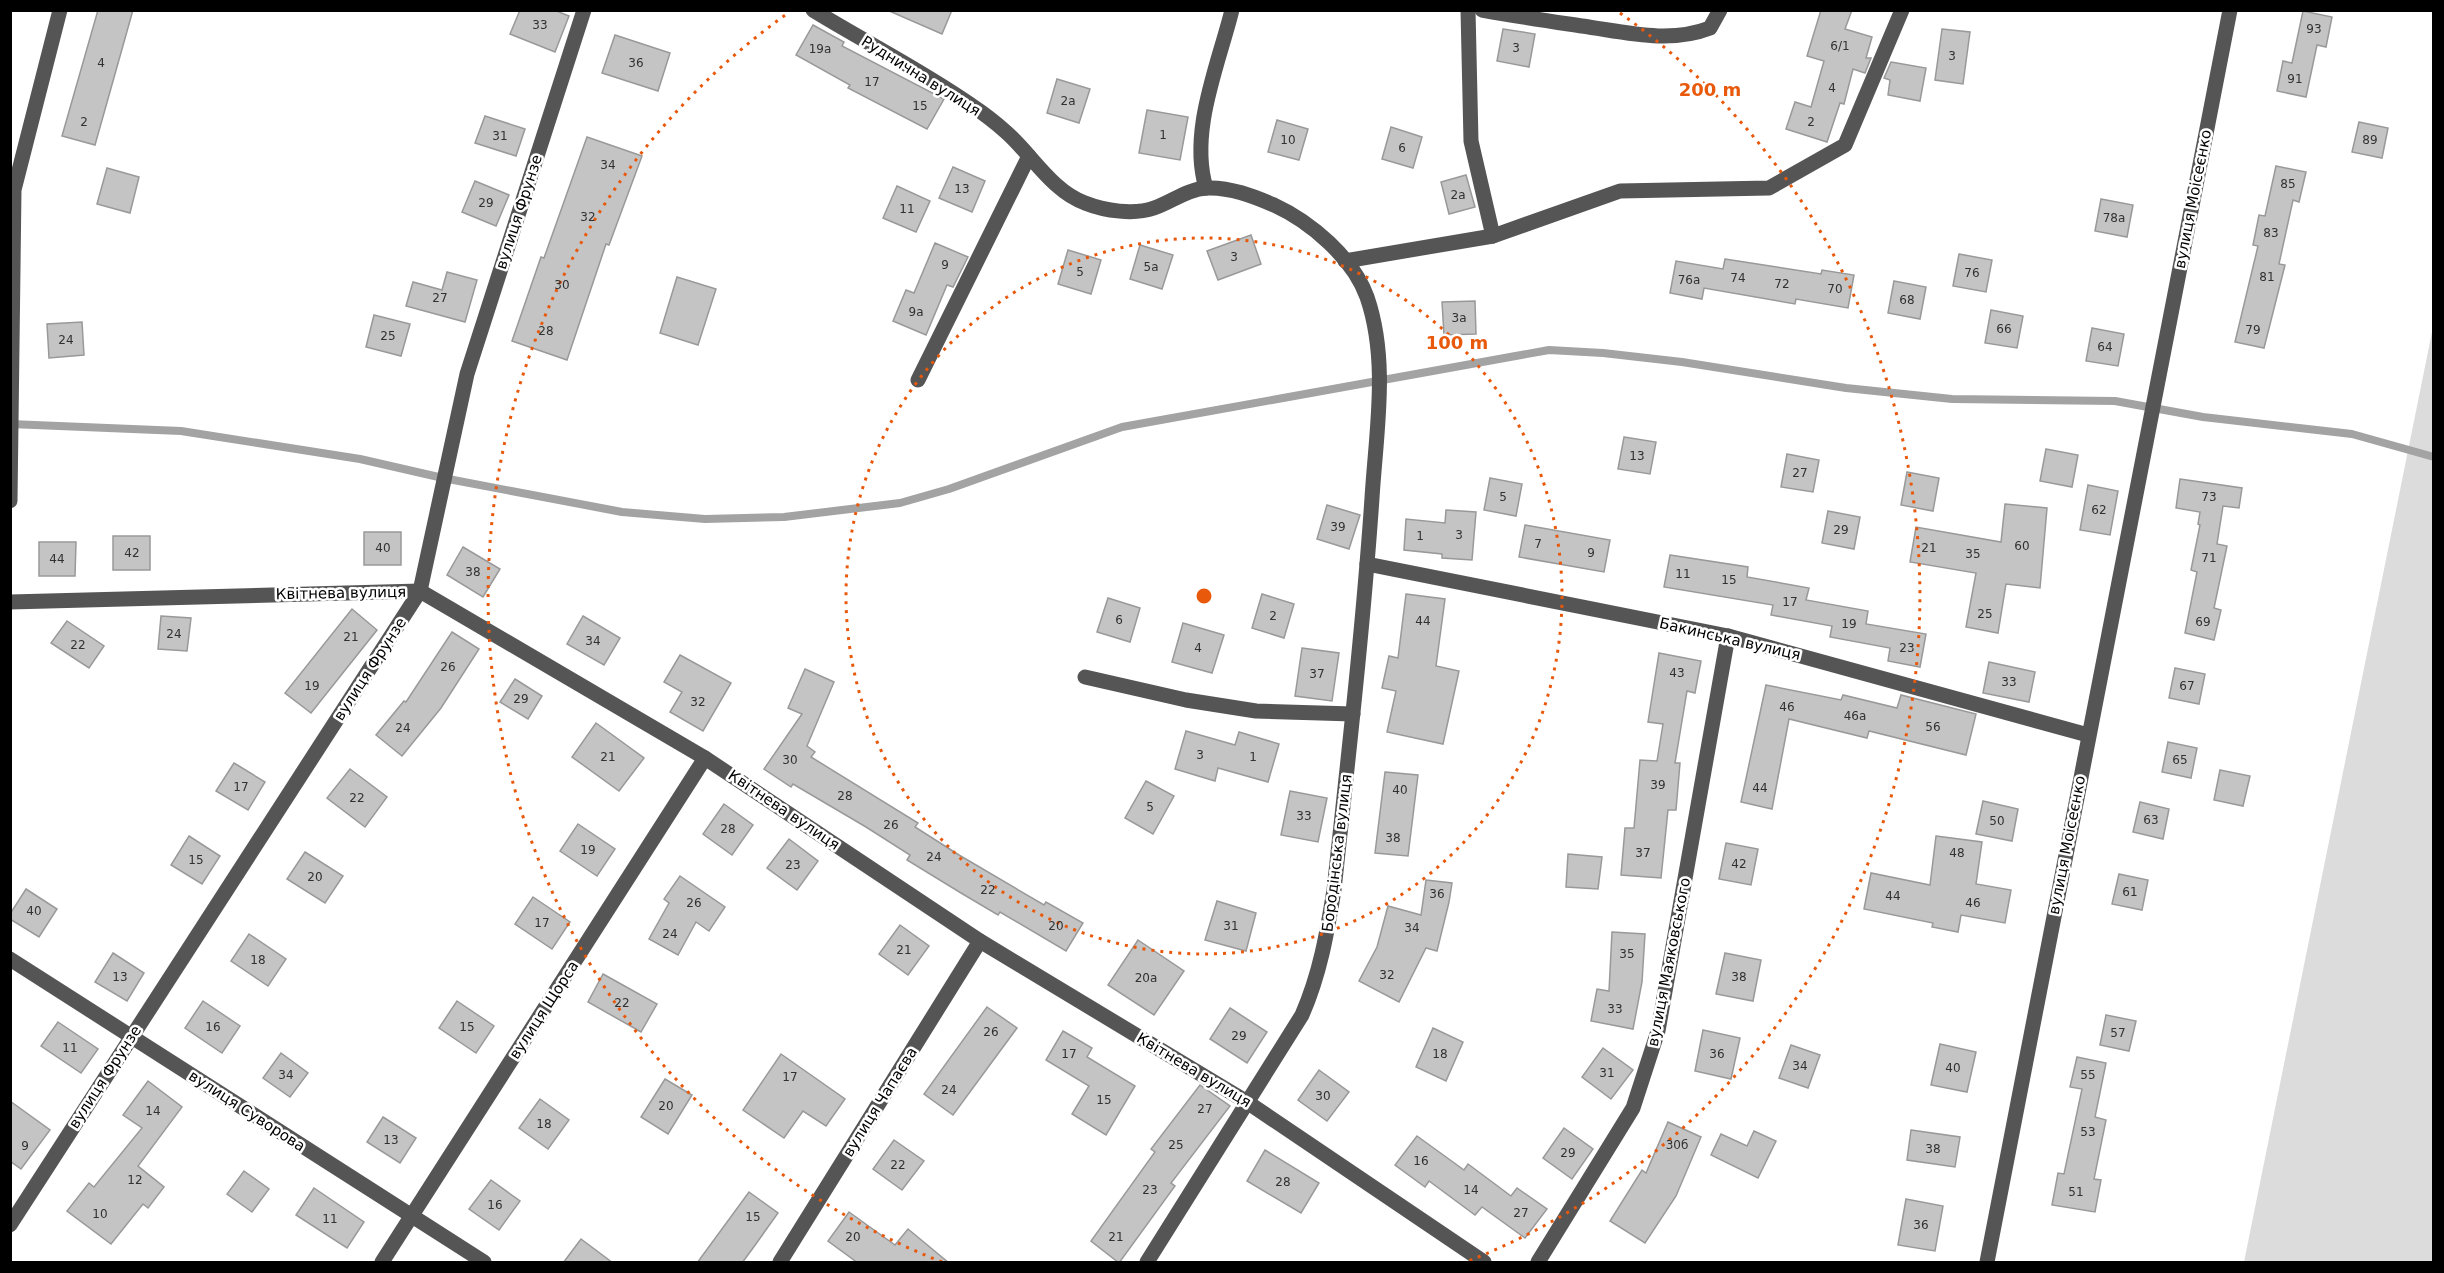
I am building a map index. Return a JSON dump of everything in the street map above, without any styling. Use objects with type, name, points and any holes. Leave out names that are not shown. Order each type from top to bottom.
[{"type":"street","points":[[10,501],[12,189],[60,10]]},
{"type":"street","name":"вулиця Фрунзе","points":[[10,1225],[420,591],[467,374],[584,10]]},
{"type":"street","name":"Руднична вулиця","points":[[813,10],[970,104],[1006,131],[1061,189],[1085,203],[1122,211],[1152,209],[1180,195],[1206,188],[1236,190],[1277,206],[1315,230],[1345,261],[1365,293],[1378,351],[1379,397]]},
{"type":"street","points":[[1206,188],[1200,167],[1199,137],[1232,10]]},
{"type":"street","points":[[1468,10],[1471,141],[1493,236]]},
{"type":"street","points":[[1482,10],[1643,35],[1673,37],[1694,34],[1710,28],[1720,10]]},
{"type":"street","points":[[1345,261],[1493,236],[1620,192],[1769,189],[1845,145],[1902,10]]},
{"type":"street","name":"вулиця Моісеєнко","points":[[1987,1263],[2230,10]]},
{"type":"street","points":[[918,380],[1029,156]]},
{"type":"street","name":"Бородінська вулиця","points":[[1147,1263],[1302,1015],[1314,986],[1326,942],[1334,890],[1368,564],[1379,397]]},
{"type":"street","name":"Бакинська вулиця","points":[[1368,564],[1728,636],[2088,735]]},
{"type":"street","name":"Квітнева вулиця","points":[[10,602],[420,591],[705,758],[980,941],[1247,1102],[1484,1263]]},
{"type":"street","name":"вулиця Маяковського","points":[[1538,1263],[1633,1107],[1648,1068],[1658,1031],[1728,636]]},
{"type":"street","points":[[1085,677],[1186,700],[1256,711],[1353,714]]},
{"type":"street","name":"вулиця Щорса","points":[[382,1263],[705,758]]},
{"type":"street","name":"вулиця Чапаєва","points":[[780,1263],[980,941]]},
{"type":"street","name":"вулиця Суворова","points":[[10,959],[484,1263]]},
{"type":"shaded area","points":[[2433,327],[2433,1262],[2244,1262]]},
{"type":"building","points":[[98,10],[133,10],[95,145],[62,136]]},
{"type":"building","points":[[520,10],[554,10],[569,16],[555,52],[510,34]]},
{"type":"building","points":[[887,10],[952,10],[942,34]]},
{"type":"building","points":[[1821,10],[1852,10],[1845,29],[1872,37],[1866,58],[1871,58],[1865,73],[1853,69],[1844,104],[1840,103],[1827,142],[1786,129],[1795,102],[1811,107],[1824,61],[1807,56]]},
{"type":"building","points":[[2303,11],[2332,17],[2326,47],[2317,45],[2306,97],[2277,91],[2283,61],[2292,63]]},
{"type":"building","points":[[813,25],[844,42],[842,46],[944,99],[927,129],[848,88],[850,85],[796,55]]},
{"type":"building","points":[[1503,29],[1535,34],[1529,67],[1497,61]]},
{"type":"building","points":[[1942,29],[1970,32],[1963,84],[1935,80]]},
{"type":"building","points":[[615,35],[670,53],[658,91],[602,73]]},
{"type":"building","points":[[1891,62],[1926,68],[1920,101],[1888,95],[1890,80],[1884,78]]},
{"type":"building","points":[[1057,79],[1090,89],[1079,123],[1047,113]]},
{"type":"building","points":[[1147,110],[1188,117],[1180,160],[1139,153]]},
{"type":"building","points":[[485,116],[525,129],[516,156],[475,143]]},
{"type":"building","points":[[1277,120],[1308,129],[1299,160],[1268,152]]},
{"type":"building","points":[[2359,122],[2388,128],[2382,158],[2352,152]]},
{"type":"building","points":[[1391,127],[1422,137],[1413,168],[1382,159]]},
{"type":"building","points":[[587,137],[642,156],[609,245],[606,244],[567,360],[512,341]]},
{"type":"building","points":[[2276,166],[2306,172],[2299,202],[2293,200],[2279,264],[2285,265],[2264,348],[2235,342],[2258,246],[2253,245],[2259,215],[2265,216]]},
{"type":"building","points":[[953,167],[985,181],[972,212],[939,198]]},
{"type":"building","points":[[107,168],[139,177],[130,213],[97,204]]},
{"type":"building","points":[[1466,175],[1475,207],[1449,214],[1441,182]]},
{"type":"building","points":[[475,181],[509,195],[496,226],[462,212]]},
{"type":"building","points":[[897,186],[930,201],[916,232],[883,218]]},
{"type":"building","points":[[2101,199],[2133,205],[2127,237],[2095,231]]},
{"type":"building","points":[[1251,235],[1261,264],[1218,280],[1207,251]]},
{"type":"building","points":[[935,243],[968,257],[953,287],[947,285],[926,335],[893,321],[906,290],[914,293]]},
{"type":"building","points":[[1140,245],[1173,255],[1162,289],[1130,279]]},
{"type":"building","points":[[1068,250],[1101,260],[1091,294],[1058,284]]},
{"type":"building","points":[[1959,254],[1992,260],[1986,292],[1953,286]]},
{"type":"building","points":[[1725,259],[1821,274],[1822,270],[1854,275],[1848,308],[1796,299],[1795,304],[1704,288],[1702,299],[1670,293],[1676,261],[1723,269]]},
{"type":"building","points":[[447,272],[477,280],[465,322],[406,306],[413,282],[442,290]]},
{"type":"building","points":[[677,277],[716,289],[698,345],[660,333]]},
{"type":"building","points":[[1894,281],[1926,287],[1920,319],[1888,313]]},
{"type":"building","points":[[1475,301],[1476,334],[1444,335],[1442,302]]},
{"type":"building","points":[[1991,310],[2023,316],[2017,348],[1985,343]]},
{"type":"building","points":[[374,315],[410,324],[401,356],[366,347]]},
{"type":"building","points":[[82,322],[84,355],[49,358],[47,324]]},
{"type":"building","points":[[2092,328],[2124,334],[2118,366],[2086,361]]},
{"type":"building","points":[[1624,437],[1656,442],[1650,474],[1618,469]]},
{"type":"building","points":[[2046,449],[2078,455],[2072,487],[2040,481]]},
{"type":"building","points":[[1787,454],[1819,460],[1813,492],[1781,487]]},
{"type":"building","points":[[1907,472],[1939,478],[1933,511],[1901,505]]},
{"type":"building","points":[[1490,478],[1522,484],[1516,516],[1484,510]]},
{"type":"building","points":[[2180,479],[2242,488],[2239,508],[2223,506],[2217,544],[2227,546],[2214,608],[2221,610],[2214,640],[2185,633],[2197,572],[2191,570],[2200,525],[2198,524],[2200,512],[2176,508]]},
{"type":"building","points":[[2088,485],[2118,491],[2110,535],[2080,530]]},
{"type":"building","points":[[2005,504],[2047,508],[2040,588],[2006,584],[1998,633],[1966,627],[1976,573],[1910,562],[1916,527],[2001,542]]},
{"type":"building","points":[[1327,505],[1360,515],[1349,549],[1317,539]]},
{"type":"building","points":[[1446,510],[1476,512],[1472,560],[1442,558],[1442,554],[1404,550],[1406,519],[1445,523]]},
{"type":"building","points":[[1828,511],[1860,517],[1854,549],[1822,543]]},
{"type":"building","points":[[1525,525],[1610,540],[1604,572],[1519,557]]},
{"type":"building","points":[[364,532],[401,532],[401,565],[364,565]]},
{"type":"building","points":[[113,536],[150,536],[150,570],[113,570]]},
{"type":"building","points":[[39,542],[76,542],[75,576],[39,576]]},
{"type":"building","points":[[463,547],[500,569],[483,597],[447,575]]},
{"type":"building","points":[[1670,555],[1748,567],[1747,577],[1809,588],[1806,600],[1868,611],[1866,624],[1926,634],[1920,667],[1888,661],[1890,648],[1830,637],[1832,626],[1771,615],[1773,605],[1664,587]]},
{"type":"building","points":[[1262,594],[1294,604],[1284,638],[1252,628]]},
{"type":"building","points":[[1406,594],[1445,599],[1436,666],[1459,671],[1443,744],[1387,732],[1396,691],[1382,688],[1389,656],[1398,658]]},
{"type":"building","points":[[1108,598],[1140,608],[1130,642],[1097,632]]},
{"type":"building","points":[[352,609],[377,630],[311,713],[285,693]]},
{"type":"building","points":[[161,616],[191,618],[187,651],[158,649]]},
{"type":"building","points":[[583,616],[620,638],[604,665],[567,644]]},
{"type":"building","points":[[67,621],[104,646],[89,668],[51,643]]},
{"type":"building","points":[[1183,623],[1224,635],[1212,673],[1172,662]]},
{"type":"building","points":[[452,632],[479,649],[441,708],[402,756],[376,735],[404,701],[406,702]]},
{"type":"building","points":[[1302,648],[1339,653],[1332,701],[1295,696]]},
{"type":"building","points":[[1659,653],[1701,661],[1695,693],[1687,691],[1675,763],[1680,763],[1676,810],[1668,810],[1661,878],[1621,875],[1625,828],[1634,828],[1640,760],[1657,761],[1663,724],[1648,722]]},
{"type":"building","points":[[680,655],[731,683],[703,731],[670,712],[682,692],[664,682]]},
{"type":"building","points":[[1989,662],[2035,672],[2029,702],[1983,693]]},
{"type":"building","points":[[2175,668],[2205,674],[2199,704],[2169,698]]},
{"type":"building","points":[[805,669],[834,682],[807,746],[815,752],[811,757],[918,823],[915,827],[959,855],[1044,905],[1046,902],[1083,923],[1066,951],[1000,912],[998,915],[961,893],[907,860],[910,855],[866,827],[793,784],[791,787],[764,769],[802,714],[788,708]]},
{"type":"building","points":[[515,679],[542,696],[528,719],[500,702]]},
{"type":"building","points":[[1766,685],[1841,700],[1843,695],[1897,708],[1901,695],[1976,714],[1966,755],[1869,731],[1867,738],[1789,719],[1772,809],[1741,802]]},
{"type":"building","points":[[596,723],[644,758],[619,791],[572,757]]},
{"type":"building","points":[[1186,731],[1235,745],[1239,732],[1279,744],[1268,782],[1218,768],[1215,781],[1175,769]]},
{"type":"building","points":[[2168,742],[2197,748],[2191,778],[2162,772]]},
{"type":"building","points":[[234,763],[265,782],[248,810],[216,791]]},
{"type":"building","points":[[350,769],[387,797],[365,827],[327,798]]},
{"type":"building","points":[[2220,770],[2250,776],[2243,806],[2214,800]]},
{"type":"building","points":[[1385,772],[1418,775],[1408,856],[1375,853]]},
{"type":"building","points":[[1146,781],[1174,796],[1153,834],[1125,818]]},
{"type":"building","points":[[1290,791],[1327,798],[1318,842],[1281,835]]},
{"type":"building","points":[[1983,801],[2018,809],[2012,841],[1976,834]]},
{"type":"building","points":[[2140,802],[2169,809],[2163,839],[2133,832]]},
{"type":"building","points":[[724,804],[753,825],[732,855],[703,834]]},
{"type":"building","points":[[578,824],[615,849],[597,876],[560,851]]},
{"type":"building","points":[[189,836],[220,856],[202,884],[171,865]]},
{"type":"building","points":[[1936,836],[1982,842],[1976,884],[2011,890],[2005,923],[1961,915],[1958,932],[1932,927],[1933,923],[1864,909],[1871,873],[1930,885]]},
{"type":"building","points":[[789,839],[818,861],[797,890],[767,868]]},
{"type":"building","points":[[1726,843],[1758,849],[1751,885],[1719,879]]},
{"type":"building","points":[[305,852],[343,876],[325,903],[287,879]]},
{"type":"building","points":[[1568,854],[1602,857],[1598,889],[1566,887]]},
{"type":"building","points":[[2119,874],[2148,880],[2142,910],[2112,904]]},
{"type":"building","points":[[680,876],[725,907],[709,931],[696,922],[678,955],[649,939],[669,903],[664,899]]},
{"type":"building","points":[[1426,880],[1452,883],[1449,902],[1437,951],[1426,948],[1399,1002],[1359,981],[1377,947],[1388,906],[1421,915]]},
{"type":"building","points":[[26,889],[57,909],[39,937],[10,919],[10,914]]},
{"type":"building","points":[[533,897],[570,922],[552,949],[515,924]]},
{"type":"building","points":[[1217,901],[1256,913],[1246,951],[1205,940]]},
{"type":"building","points":[[900,925],[929,946],[908,975],[879,954]]},
{"type":"building","points":[[1612,932],[1645,934],[1642,982],[1633,1029],[1591,1021],[1597,989],[1609,991]]},
{"type":"building","points":[[249,934],[286,959],[268,986],[231,961]]},
{"type":"building","points":[[1138,940],[1184,971],[1154,1015],[1108,985]]},
{"type":"building","points":[[113,953],[144,973],[127,1001],[95,982]]},
{"type":"building","points":[[1725,953],[1761,960],[1753,1001],[1716,994]]},
{"type":"building","points":[[603,974],[657,1004],[641,1032],[588,1002]]},
{"type":"building","points":[[203,1001],[240,1026],[222,1053],[185,1028]]},
{"type":"building","points":[[457,1001],[494,1026],[476,1053],[439,1028]]},
{"type":"building","points":[[987,1007],[1017,1028],[953,1115],[924,1094]]},
{"type":"building","points":[[1230,1008],[1267,1032],[1247,1063],[1210,1039]]},
{"type":"building","points":[[2106,1015],[2136,1021],[2129,1051],[2100,1045]]},
{"type":"building","points":[[58,1022],[98,1049],[81,1073],[41,1046]]},
{"type":"building","points":[[1433,1028],[1463,1042],[1446,1081],[1416,1067]]},
{"type":"building","points":[[1703,1030],[1740,1038],[1731,1079],[1695,1071]]},
{"type":"building","points":[[1063,1031],[1092,1048],[1087,1057],[1135,1086],[1106,1135],[1072,1114],[1089,1086],[1046,1060]]},
{"type":"building","points":[[1940,1044],[1976,1052],[1967,1092],[1931,1085]]},
{"type":"building","points":[[1791,1045],[1820,1055],[1808,1088],[1779,1078]]},
{"type":"building","points":[[1603,1048],[1633,1070],[1611,1099],[1582,1077]]},
{"type":"building","points":[[281,1053],[308,1073],[290,1097],[263,1078]]},
{"type":"building","points":[[781,1054],[845,1099],[826,1126],[803,1111],[784,1138],[743,1110]]},
{"type":"building","points":[[2077,1057],[2106,1063],[2095,1117],[2106,1120],[2094,1179],[2101,1180],[2095,1212],[2052,1205],[2058,1173],[2064,1174],[2082,1089],[2070,1087]]},
{"type":"building","points":[[1319,1070],[1349,1092],[1327,1121],[1298,1100]]},
{"type":"building","points":[[665,1079],[692,1095],[668,1134],[641,1117]]},
{"type":"building","points":[[148,1081],[182,1107],[138,1166],[164,1187],[148,1208],[143,1204],[111,1244],[67,1211],[89,1183],[94,1187],[142,1128],[123,1115]]},
{"type":"building","points":[[1200,1085],[1230,1106],[1171,1183],[1175,1186],[1119,1263],[1091,1241],[1155,1152],[1151,1149]]},
{"type":"building","points":[[540,1099],[569,1120],[548,1149],[519,1128]]},
{"type":"building","points":[[10,1101],[50,1130],[21,1169],[10,1161]]},
{"type":"building","points":[[383,1117],[416,1138],[400,1163],[367,1142]]},
{"type":"building","points":[[1668,1122],[1701,1137],[1676,1196],[1645,1243],[1610,1221],[1642,1170],[1646,1173]]},
{"type":"building","points":[[1564,1128],[1593,1149],[1572,1179],[1543,1158]]},
{"type":"building","points":[[1911,1130],[1960,1137],[1955,1167],[1907,1160]]},
{"type":"building","points":[[1754,1131],[1776,1141],[1758,1178],[1711,1155],[1721,1134],[1747,1146]]},
{"type":"building","points":[[1417,1136],[1464,1170],[1468,1164],[1511,1196],[1517,1188],[1547,1209],[1525,1238],[1482,1207],[1475,1215],[1429,1181],[1425,1187],[1395,1165]]},
{"type":"building","points":[[894,1140],[924,1161],[902,1190],[873,1169]]},
{"type":"building","points":[[1265,1150],[1319,1183],[1301,1213],[1247,1181]]},
{"type":"building","points":[[244,1171],[269,1189],[252,1212],[227,1194]]},
{"type":"building","points":[[491,1180],[520,1201],[499,1230],[469,1209]]},
{"type":"building","points":[[314,1188],[364,1222],[347,1248],[296,1215]]},
{"type":"building","points":[[749,1192],[778,1213],[753,1248],[742,1263],[697,1263]]},
{"type":"building","points":[[1906,1199],[1943,1206],[1935,1251],[1898,1245]]},
{"type":"building","points":[[849,1212],[895,1245],[908,1229],[949,1263],[858,1263],[828,1241]]},
{"type":"building","points":[[581,1239],[613,1263],[563,1263]]},
{"type":"waterway","points":[[10,424],[181,431],[360,459],[443,478],[622,512],[705,519],[784,517],[900,503],[949,489],[1122,427],[1549,350],[1603,353],[1682,362],[1846,388],[1952,399],[2115,401],[2203,417],[2352,434],[2434,457]]}]
